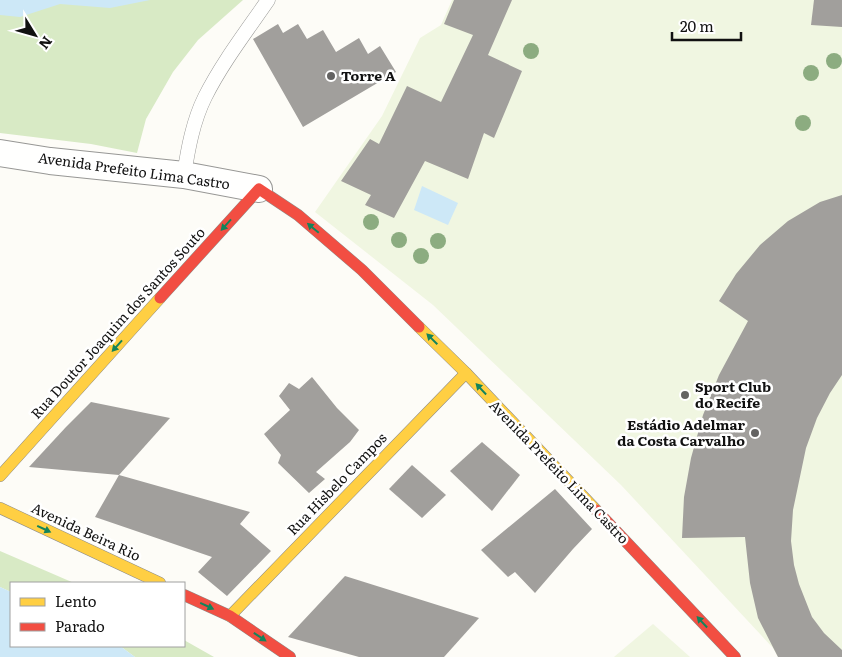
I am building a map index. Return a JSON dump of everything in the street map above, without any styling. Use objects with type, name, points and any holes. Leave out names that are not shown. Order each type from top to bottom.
[{"type":"street","name":"Avenida Prefeito Lima Castro","points":[[0,153],[184,175],[259,189],[298,215],[362,270],[466,373],[735,657]]},
{"type":"street","name":"Rua Doutor Joaquim dos Santos Souto","points":[[0,476],[259,189]]},
{"type":"street","name":"Rua Hisbelo Campos","points":[[230,616],[466,373]]},
{"type":"street","name":"Avenida Beira Rio","points":[[0,508],[158,582]]},
{"type":"street","points":[[185,595],[230,616],[290,657]]},
{"type":"lane","points":[[184,175],[188,144],[204,98],[222,67],[268,0]]},
{"type":"green space","points":[[0,0],[243,0],[198,40],[173,72],[146,119],[137,153],[91,144],[0,133]]},
{"type":"green space","name":"Sport Club do Recife","points":[[452,0],[842,0],[842,657],[778,657],[773,648],[621,485],[433,305],[315,212],[382,116],[420,38],[441,25]]},
{"type":"green space","points":[[0,551],[72,582],[10,582],[10,592],[0,587]]},
{"type":"green space","points":[[653,624],[690,657],[614,657]]},
{"type":"green space","points":[[185,641],[214,657],[135,657],[121,647],[185,647]]},
{"type":"water","points":[[0,0],[150,0],[110,8],[60,4],[20,17],[0,15]]},
{"type":"water","points":[[422,186],[458,203],[448,225],[414,210]]},
{"type":"water","points":[[0,587],[10,592],[10,647],[121,647],[135,657],[0,657]]},
{"type":"building","points":[[454,0],[512,0],[488,55],[522,71],[494,138],[484,133],[468,179],[425,161],[394,218],[365,205],[371,195],[341,181],[370,139],[379,144],[407,86],[441,102],[473,35],[444,24]]},
{"type":"building","points":[[814,0],[842,0],[842,27],[811,25]]},
{"type":"building","name":"Torre A","points":[[278,24],[283,33],[298,24],[307,39],[323,30],[336,52],[359,38],[368,54],[380,46],[396,72],[303,127],[253,39]]},
{"type":"building","name":"Estádio Adelmar da Costa Carvalho","points":[[842,195],[842,375],[817,418],[806,448],[793,510],[791,541],[799,584],[812,617],[824,633],[842,650],[842,657],[778,657],[758,618],[750,583],[745,537],[682,538],[684,497],[691,458],[703,415],[719,375],[748,321],[719,301],[736,274],[760,245],[788,221],[820,202]]},
{"type":"building","points":[[312,377],[337,408],[359,430],[350,442],[316,472],[325,479],[309,493],[278,463],[281,455],[264,434],[290,410],[279,396],[289,383],[299,389]]},
{"type":"building","points":[[91,402],[170,418],[119,475],[29,467],[66,427]]},
{"type":"building","points":[[482,442],[520,475],[492,511],[450,471]]},
{"type":"building","points":[[412,465],[446,495],[422,518],[389,489]]},
{"type":"building","points":[[119,475],[250,512],[240,524],[271,551],[227,596],[198,572],[212,557],[95,517]]},
{"type":"building","points":[[555,489],[592,529],[535,593],[515,572],[508,577],[481,550]]},
{"type":"building","points":[[345,576],[479,618],[444,657],[359,657],[288,637]]},
{"type":"traffic: slow","points":[[0,476],[160,298]]},
{"type":"traffic: slow","points":[[419,327],[466,373],[596,510]]},
{"type":"traffic: slow","points":[[230,616],[466,373]]},
{"type":"traffic: slow","points":[[0,508],[158,582]]},
{"type":"traffic: jam","points":[[160,298],[259,189],[298,215],[362,270],[419,327]]},
{"type":"traffic: jam","points":[[596,510],[735,657]]},
{"type":"traffic: jam","points":[[185,595],[230,616],[290,657]]},
{"type":"place","name":"Torre A","points":[[331,76]]},
{"type":"place","name":"Sport Club do Recife","points":[[685,395]]},
{"type":"place","name":"Estádio Adelmar da Costa Carvalho","points":[[755,433]]}]
